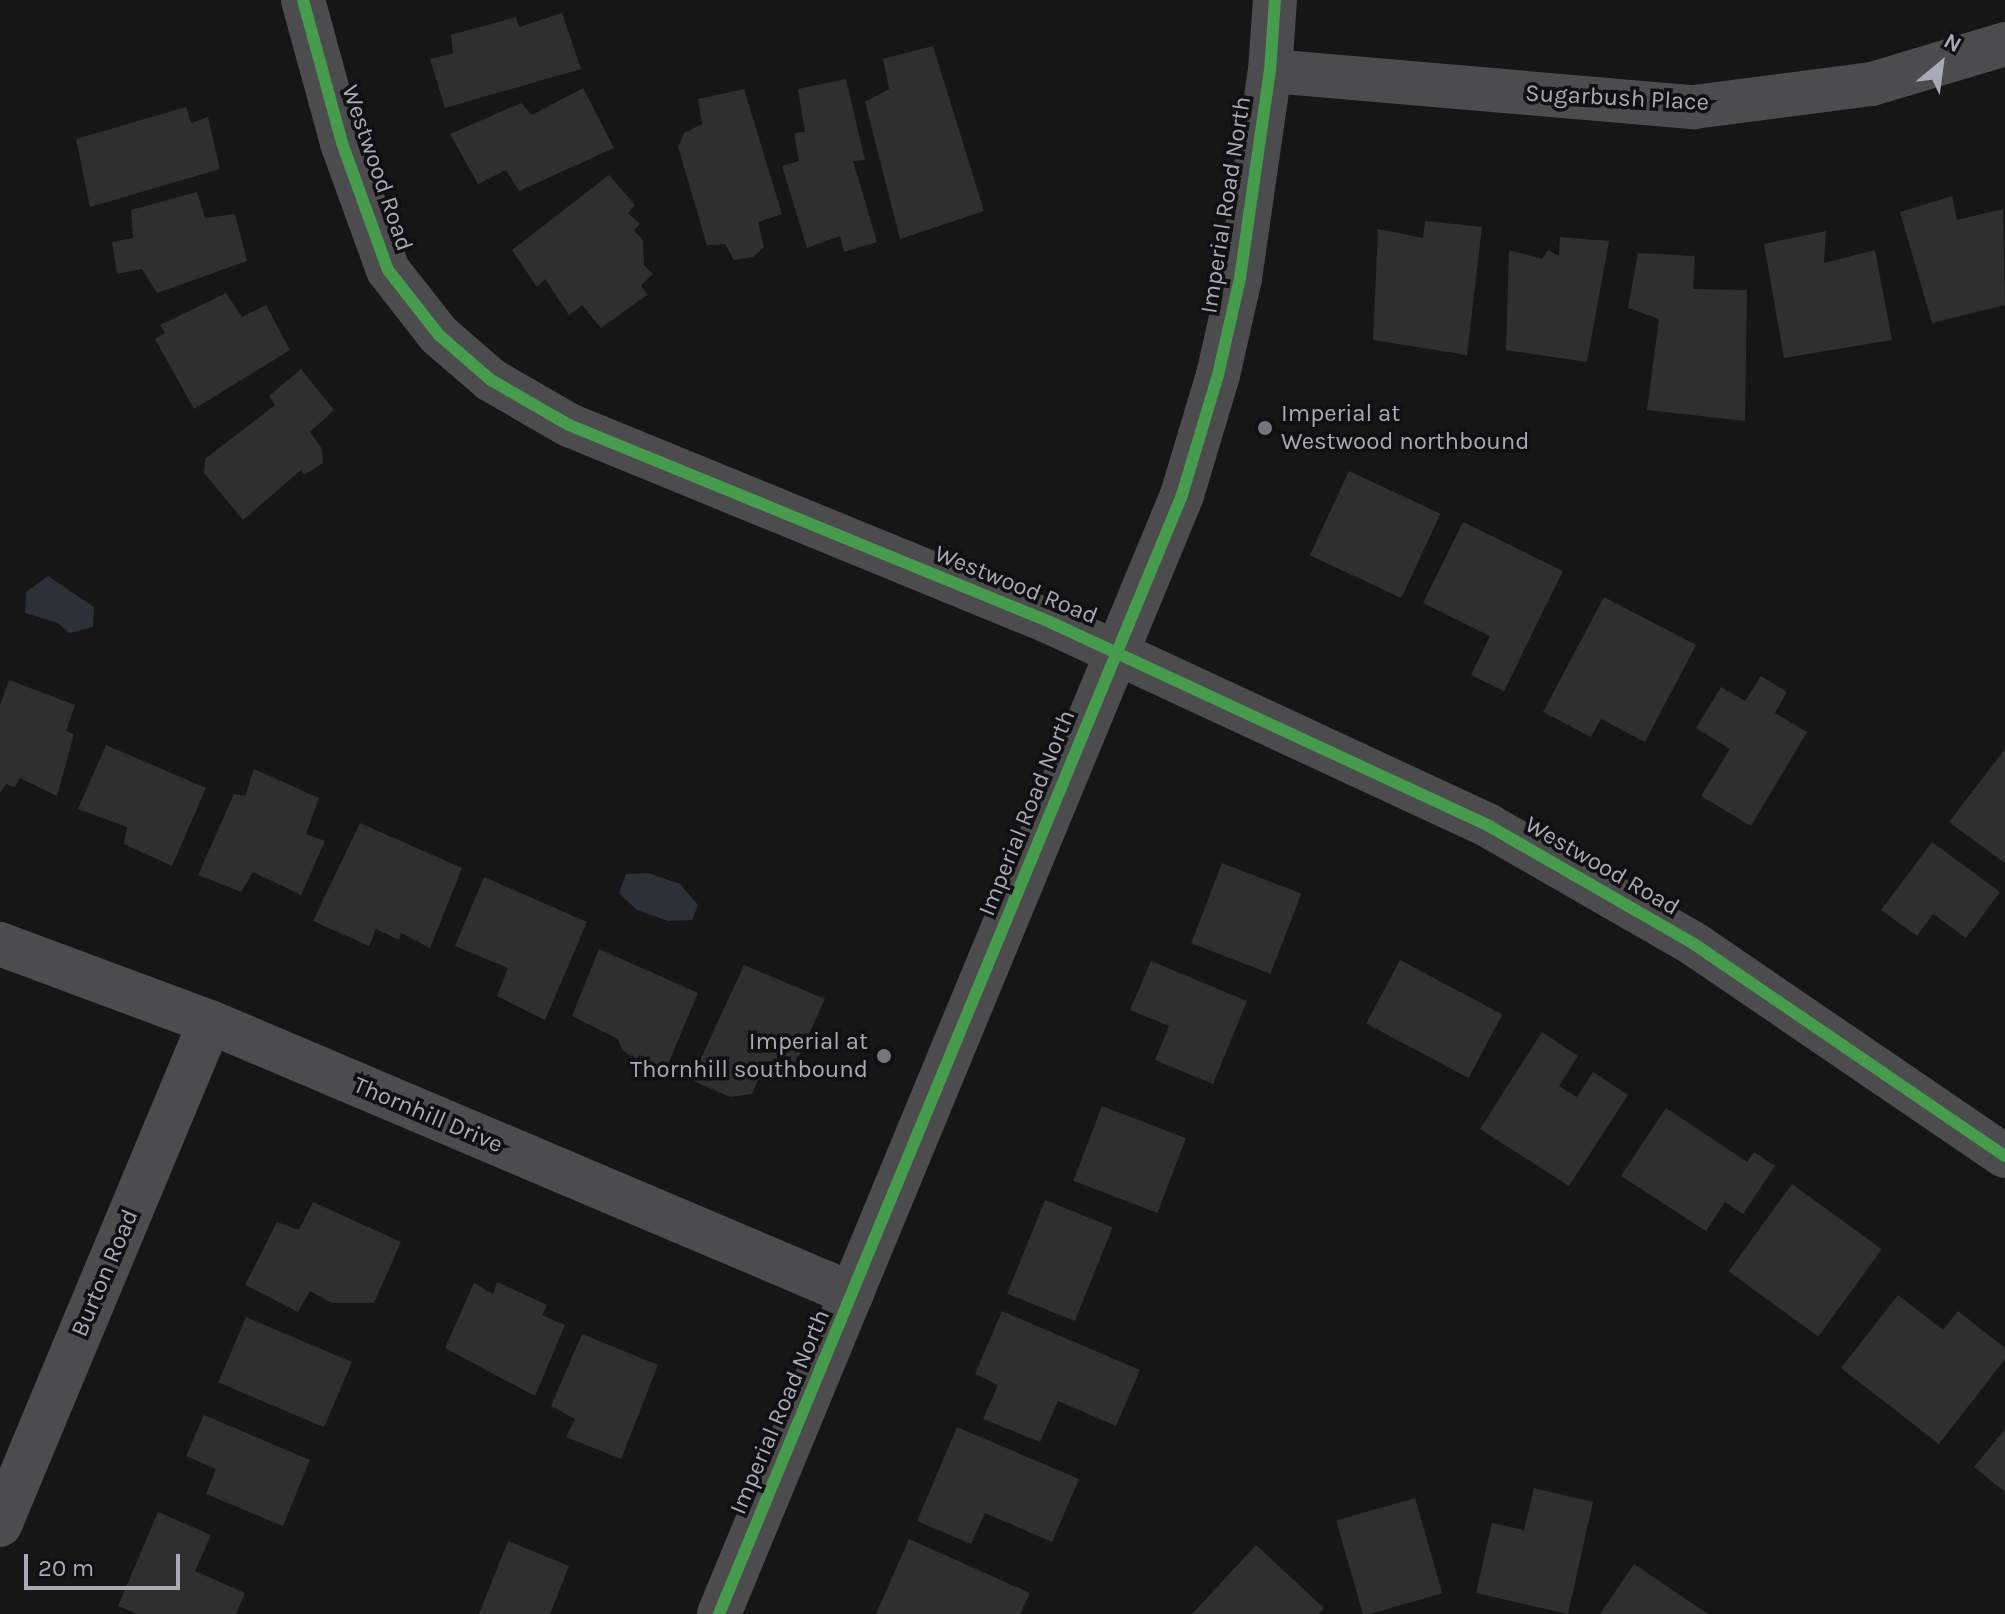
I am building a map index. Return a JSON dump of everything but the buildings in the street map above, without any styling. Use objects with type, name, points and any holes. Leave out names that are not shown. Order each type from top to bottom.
[{"type":"street","name":"Westwood Road","points":[[303,0],[342,143],[388,270],[439,335],[491,380],[569,425],[1118,652],[1489,826],[1694,944],[2004,1153]]},
{"type":"street","name":"Imperial Road North","points":[[719,1614],[1182,495],[1218,375],[1240,278],[1270,71],[1275,0]]},
{"type":"street","name":"Sugarbush Place","points":[[1270,71],[1694,107],[1872,84],[2005,44]]},
{"type":"street","name":"Thornhill Drive","points":[[0,944],[210,1022],[852,1294]]},
{"type":"street","name":"Burton Road","points":[[0,1525],[210,1022]]},
{"type":"shaded area","points":[[48,576],[94,607],[93,627],[69,633],[58,623],[25,613],[26,592]]},
{"type":"shaded area","points":[[648,873],[680,884],[698,905],[692,920],[668,921],[637,910],[619,893],[626,874]]},
{"type":"cycle path","points":[[303,0],[342,143],[388,270],[439,335],[491,380],[569,425],[1050,622],[1489,826],[1694,944],[2005,1156]]},
{"type":"cycle path","points":[[719,1614],[1182,495],[1218,375],[1240,278],[1270,71],[1275,0]]},
{"type":"place","name":"Imperial at Westwood northbound","points":[[1265,428]]},
{"type":"place","name":"Imperial at Thornhill southbound","points":[[884,1056]]}]
